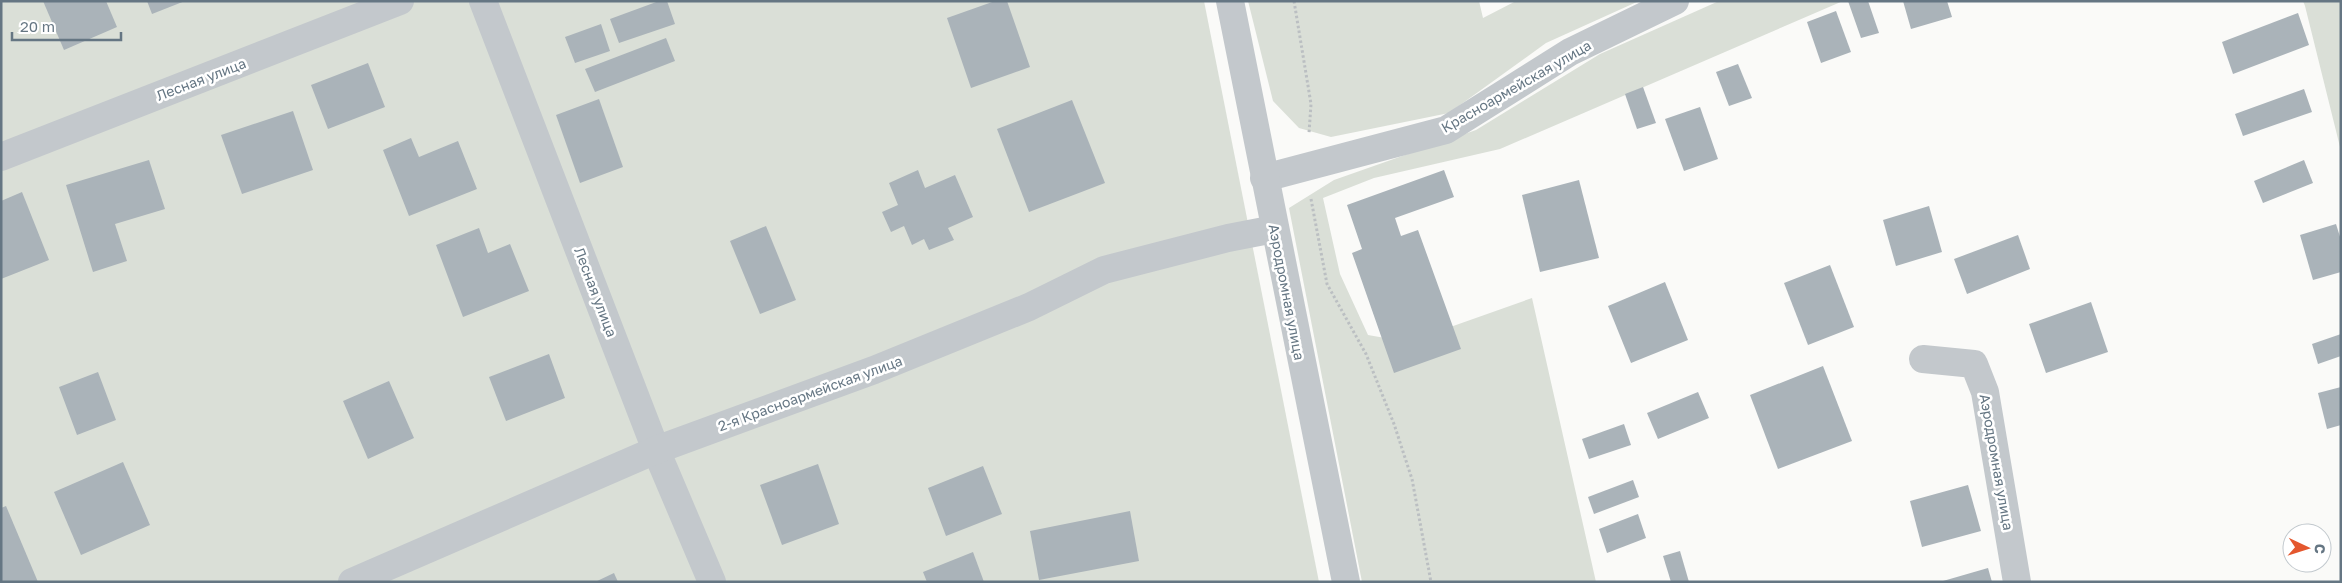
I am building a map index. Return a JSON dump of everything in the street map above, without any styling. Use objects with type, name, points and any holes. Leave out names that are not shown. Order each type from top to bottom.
[{"type":"street","name":"Лесная улица","points":[[1,157],[400,1]]},
{"type":"street","name":"Лесная улица","points":[[483,1],[656,450],[712,582]]},
{"type":"street","name":"Аэродромная улица","points":[[1230,1],[1346,582]]},
{"type":"street","name":"Красноармейская улица","points":[[1264,178],[1446,130],[1570,52],[1675,1]]},
{"type":"street","name":"2-я Красноармейская улица","points":[[352,582],[656,450],[874,370],[1029,308],[1104,270],[1228,238],[1275,229]]},
{"type":"street","name":"Аэродромная улица","points":[[1923,360],[1974,364],[1985,392],[2017,582]]},
{"type":"path","points":[[1294,1],[1311,104],[1307,167],[1327,284],[1366,354],[1394,424],[1412,479],[1431,582]]},
{"type":"shaded area","points":[[1,1],[1204,1],[1319,582],[1,582]]},
{"type":"shaded area","points":[[1248,1],[1479,1],[1483,18],[1516,1],[1639,1],[1546,43],[1449,113],[1331,137],[1299,128],[1273,101]]},
{"type":"shaded area","points":[[1719,1],[1843,1],[1500,149],[1374,178],[1323,198],[1340,274],[1368,335],[1408,342],[1532,298],[1596,582],[1362,582],[1289,208],[1334,180],[1476,130],[1600,54]]},
{"type":"shaded area","points":[[2303,1],[2341,1],[2341,151],[2305,6]]},
{"type":"building","points":[[43,1],[106,1],[117,27],[64,50]]},
{"type":"building","points":[[147,1],[185,1],[152,14]]},
{"type":"building","points":[[659,1],[667,1],[675,24],[619,43],[610,19]]},
{"type":"building","points":[[995,1],[1007,1],[1030,67],[971,88],[947,18]]},
{"type":"building","points":[[1848,1],[1868,1],[1879,33],[1861,38]]},
{"type":"building","points":[[1903,1],[1947,1],[1952,17],[1911,29]]},
{"type":"building","points":[[1836,11],[1851,52],[1821,63],[1807,22]]},
{"type":"building","points":[[2298,13],[2309,45],[2233,74],[2222,42]]},
{"type":"building","points":[[601,24],[610,51],[575,63],[565,37]]},
{"type":"building","points":[[666,38],[675,61],[595,92],[585,69]]},
{"type":"building","points":[[368,63],[385,107],[328,129],[311,85]]},
{"type":"building","points":[[1738,64],[1752,98],[1729,106],[1716,72]]},
{"type":"building","points":[[1643,87],[1656,123],[1637,129],[1625,94]]},
{"type":"building","points":[[2304,89],[2312,112],[2243,136],[2235,114]]},
{"type":"building","points":[[599,99],[623,167],[580,183],[556,115]]},
{"type":"building","points":[[1072,100],[1105,183],[1029,212],[997,129]]},
{"type":"building","points":[[1700,107],[1718,159],[1684,171],[1665,119]]},
{"type":"building","points":[[293,111],[313,170],[242,194],[221,135]]},
{"type":"building","points":[[411,138],[419,157],[458,141],[477,189],[409,216],[383,150]]},
{"type":"building","points":[[149,160],[165,209],[115,224],[127,261],[93,272],[66,185]]},
{"type":"building","points":[[2304,160],[2313,183],[2263,203],[2254,181]]},
{"type":"building","points":[[918,170],[925,188],[955,175],[973,217],[948,228],[954,240],[929,250],[924,239],[912,245],[904,226],[891,232],[882,212],[898,205],[889,183]]},
{"type":"building","points":[[1444,170],[1454,197],[1395,218],[1401,236],[1418,230],[1461,349],[1394,373],[1352,253],[1362,249],[1347,205]]},
{"type":"building","points":[[1579,180],[1599,258],[1540,272],[1522,195]]},
{"type":"building","points":[[22,192],[49,260],[1,279],[1,201]]},
{"type":"building","points":[[1929,206],[1942,252],[1896,266],[1883,220]]},
{"type":"building","points":[[2336,224],[2341,240],[2341,272],[2313,280],[2300,235]]},
{"type":"building","points":[[766,226],[796,300],[760,314],[730,241]]},
{"type":"building","points":[[479,228],[488,253],[510,244],[529,291],[463,317],[436,245]]},
{"type":"building","points":[[2018,235],[2030,269],[1967,294],[1954,259]]},
{"type":"building","points":[[1830,265],[1854,327],[1808,345],[1784,283]]},
{"type":"building","points":[[1665,282],[1688,340],[1631,363],[1608,306]]},
{"type":"building","points":[[2091,302],[2108,352],[2046,373],[2029,324]]},
{"type":"building","points":[[2341,334],[2341,356],[2318,364],[2312,344]]},
{"type":"building","points":[[549,354],[565,398],[506,421],[489,377]]},
{"type":"building","points":[[1823,366],[1852,441],[1778,469],[1750,395]]},
{"type":"building","points":[[98,372],[116,420],[77,435],[59,387]]},
{"type":"building","points":[[389,381],[414,438],[368,459],[343,401]]},
{"type":"building","points":[[2341,387],[2341,425],[2327,429],[2318,393]]},
{"type":"building","points":[[1698,392],[1709,418],[1658,439],[1647,413]]},
{"type":"building","points":[[1624,424],[1631,445],[1589,459],[1582,439]]},
{"type":"building","points":[[123,462],[150,525],[81,555],[54,492]]},
{"type":"building","points":[[818,464],[839,524],[782,545],[760,485]]},
{"type":"building","points":[[983,466],[1002,514],[946,536],[928,488]]},
{"type":"building","points":[[1633,480],[1639,497],[1594,514],[1588,497]]},
{"type":"building","points":[[1968,485],[1981,531],[1922,547],[1910,501]]},
{"type":"building","points":[[6,506],[38,582],[1,582],[1,508]]},
{"type":"building","points":[[1130,511],[1139,561],[1039,580],[1030,531]]},
{"type":"building","points":[[1638,514],[1646,538],[1607,553],[1599,529]]},
{"type":"building","points":[[1680,551],[1689,582],[1671,582],[1663,556]]},
{"type":"building","points":[[973,552],[984,582],[927,582],[923,572]]},
{"type":"building","points":[[1988,568],[1992,582],[1943,581]]},
{"type":"building","points":[[614,573],[618,582],[595,582]]}]
